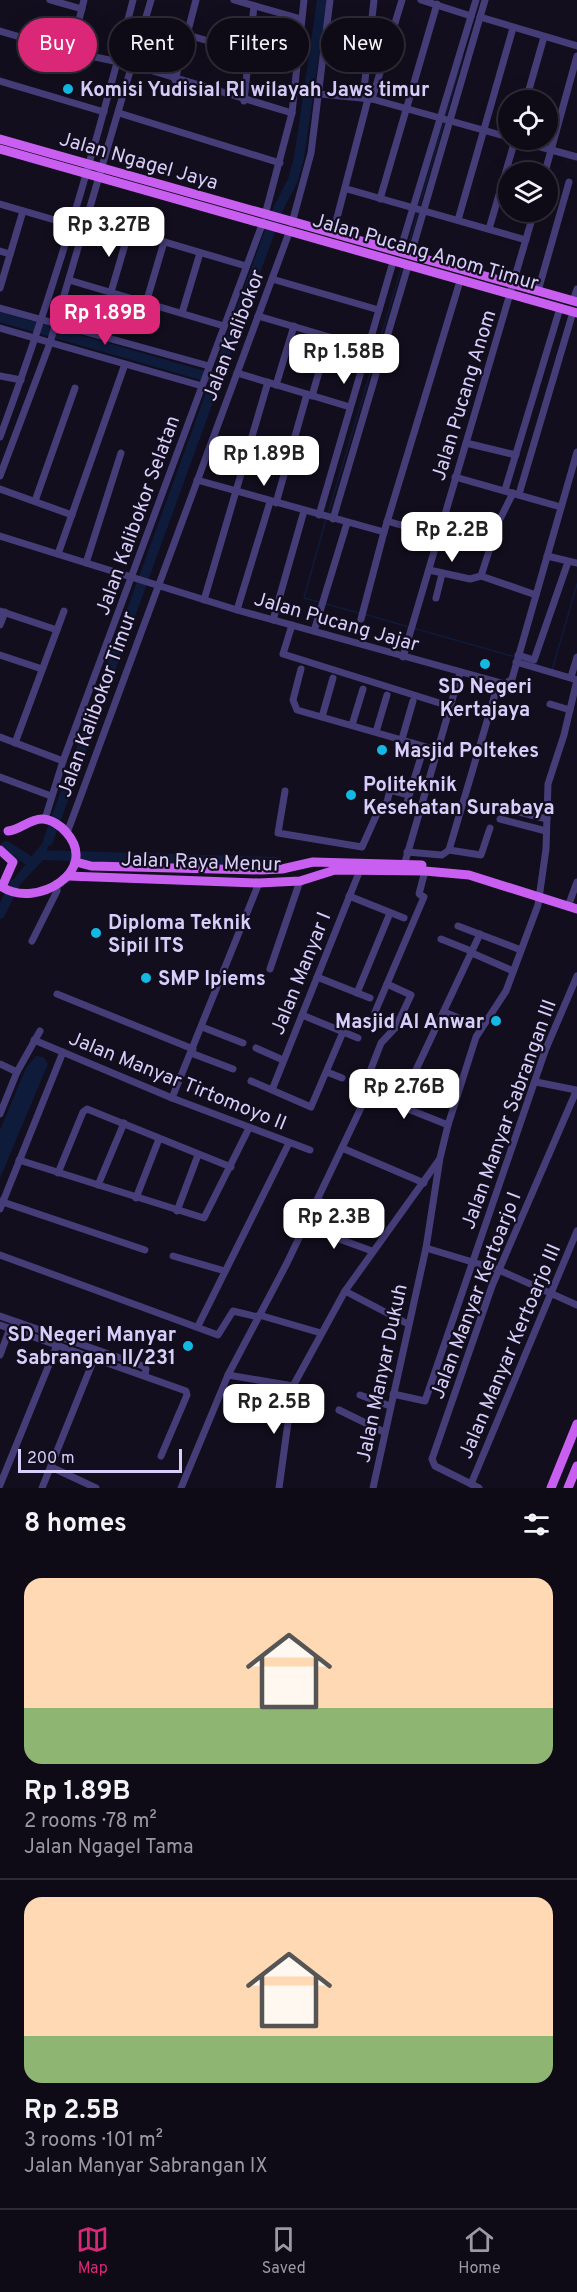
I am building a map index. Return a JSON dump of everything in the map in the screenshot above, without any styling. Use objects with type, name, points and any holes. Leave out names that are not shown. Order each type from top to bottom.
[{"type":"main road","name":"Jalan Ngagel Jaya","points":[[0,139],[265,219]]},
{"type":"main road","name":"Jalan Ngagel Jaya","points":[[0,150],[99,178],[265,219]]},
{"type":"main road","name":"Jalan Pucang Anom Timur","points":[[265,219],[354,250],[575,313]]},
{"type":"main road","name":"Jalan Pucang Anom Timur","points":[[286,225],[333,233],[575,301]]},
{"type":"main road","points":[[354,250],[357,240]]},
{"type":"main road","points":[[46,819],[67,833],[76,858],[68,876],[57,885],[34,895],[6,891],[13,862],[0,850],[4,830],[46,819]]},
{"type":"main road","name":"Jalan Raya Menur","points":[[76,858],[90,866],[270,870],[310,862],[470,870],[577,909]]},
{"type":"main road","points":[[310,862],[309,870],[315,876]]},
{"type":"main road","points":[[294,866],[299,872],[300,881]]},
{"type":"main road","name":"Jalan Raya Menur","points":[[68,876],[259,883],[300,881],[335,870],[404,867],[469,875],[573,902]]},
{"type":"main road","points":[[204,869],[204,880]]},
{"type":"main road","points":[[551,1488],[577,1424]]},
{"type":"main road","points":[[568,1488],[577,1466]]},
{"type":"street","points":[[50,0],[82,9]]},
{"type":"street","points":[[80,18],[84,0]]},
{"type":"street","points":[[129,18],[133,0]]},
{"type":"street","points":[[146,18],[151,0]]},
{"type":"street","points":[[192,18],[196,0]]},
{"type":"street","points":[[234,0],[294,18]]},
{"type":"street","name":"Jalan Kalibokor Selatan","points":[[301,18],[304,0]]},
{"type":"street","name":"Jalan Kalibokor","points":[[154,585],[197,480],[272,279],[286,225],[311,153],[330,0]]},
{"type":"street","points":[[368,99],[374,0]]},
{"type":"street","points":[[333,233],[347,189],[368,99],[402,0]]},
{"type":"street","points":[[421,0],[471,16]]},
{"type":"street","points":[[405,253],[445,119],[476,0]]},
{"type":"street","points":[[405,253],[445,119],[485,0]]},
{"type":"street","points":[[380,199],[437,4]]},
{"type":"street","points":[[253,18],[254,6]]},
{"type":"street","points":[[480,17],[577,46]]},
{"type":"street","points":[[458,220],[513,28]]},
{"type":"street","points":[[0,31],[18,36]]},
{"type":"street","points":[[529,90],[544,37]]},
{"type":"street","points":[[558,124],[577,56]]},
{"type":"street","points":[[0,437],[37,338],[115,72]]},
{"type":"street","points":[[0,476],[55,326],[131,72]]},
{"type":"street","points":[[153,72],[244,101],[292,113]]},
{"type":"street","points":[[175,80],[177,72]]},
{"type":"street","points":[[244,101],[247,72]]},
{"type":"street","name":"Jalan Kalibokor Selatan","points":[[46,819],[63,761],[135,579],[203,385],[221,325],[265,219],[292,113],[296,72]]},
{"type":"street","points":[[0,81],[104,112]]},
{"type":"street","points":[[320,94],[368,99],[498,134]]},
{"type":"street","points":[[119,113],[280,162]]},
{"type":"street","points":[[489,229],[512,150]]},
{"type":"street","points":[[554,150],[577,157]]},
{"type":"street","points":[[538,291],[569,182]]},
{"type":"street","points":[[347,189],[526,240]]},
{"type":"street","points":[[0,204],[72,225]]},
{"type":"street","points":[[0,288],[23,211]]},
{"type":"street","points":[[87,219],[246,266]]},
{"type":"street","name":"Jalan Pucang Anom","points":[[403,657],[531,222]]},
{"type":"street","points":[[111,292],[129,231]]},
{"type":"street","points":[[146,303],[164,242]]},
{"type":"street","points":[[0,251],[10,254]]},
{"type":"street","points":[[182,314],[200,253]]},
{"type":"street","points":[[327,517],[350,407],[367,348],[379,310],[401,264]]},
{"type":"street","points":[[327,517],[401,264]]},
{"type":"street","points":[[272,279],[379,310]]},
{"type":"street","points":[[69,280],[221,325]]},
{"type":"street","points":[[362,616],[387,521],[460,281]]},
{"type":"street","points":[[575,301],[577,289]]},
{"type":"street","points":[[0,308],[55,326],[208,368]]},
{"type":"street","points":[[512,492],[516,455],[560,308]]},
{"type":"street","points":[[429,570],[474,580],[481,576],[498,523],[547,399],[575,313]]},
{"type":"street","points":[[258,316],[367,348]]},
{"type":"street","points":[[204,600],[236,492],[272,383],[294,326]]},
{"type":"street","points":[[0,328],[203,385]]},
{"type":"street","points":[[237,610],[329,337]]},
{"type":"street","points":[[58,554],[125,364]]},
{"type":"street","points":[[237,373],[350,407]]},
{"type":"street","points":[[0,376],[21,380]]},
{"type":"street","points":[[34,501],[75,388]]},
{"type":"street","points":[[534,394],[547,399]]},
{"type":"street","points":[[530,405],[543,409]]},
{"type":"street","points":[[466,442],[516,455]]},
{"type":"street","points":[[517,659],[561,507],[573,479],[577,452]]},
{"type":"street","points":[[86,563],[121,453]]},
{"type":"street","points":[[455,477],[561,507]]},
{"type":"street","points":[[197,480],[384,532]]},
{"type":"street","points":[[0,489],[72,515]]},
{"type":"street","points":[[273,620],[304,511]]},
{"type":"street","points":[[387,521],[438,536]]},
{"type":"street","points":[[314,631],[347,523]]},
{"type":"street","name":"Jalan Pucang Jajar","points":[[0,536],[237,610],[498,684],[507,684],[512,680],[517,659]]},
{"type":"street","points":[[547,556],[577,563]]},
{"type":"street","points":[[517,659],[535,660],[568,562]]},
{"type":"street","points":[[436,598],[442,574]]},
{"type":"street","points":[[481,576],[536,595]]},
{"type":"street","name":"Jalan Kalibokor Timur","points":[[67,833],[154,585]]},
{"type":"street","points":[[15,743],[64,611]]},
{"type":"street","points":[[0,625],[2,612],[57,630]]},
{"type":"street","points":[[292,625],[283,654],[449,706]]},
{"type":"street","points":[[0,655],[42,669]]},
{"type":"street","points":[[572,675],[577,657]]},
{"type":"street","points":[[279,1488],[293,1386],[345,1291],[440,1158],[448,1125],[481,1027],[504,994],[539,895],[549,784],[575,698],[577,680],[572,675],[517,659]]},
{"type":"street","points":[[301,669],[293,700],[295,709],[436,750]]},
{"type":"street","points":[[404,867],[418,812],[460,673]]},
{"type":"street","points":[[322,717],[333,678]]},
{"type":"street","points":[[407,852],[442,855],[449,850],[498,684]]},
{"type":"street","points":[[352,725],[363,689]]},
{"type":"street","points":[[376,732],[387,695]]},
{"type":"street","points":[[402,740],[413,701]]},
{"type":"street","points":[[550,704],[570,710]]},
{"type":"street","points":[[0,737],[63,761]]},
{"type":"street","points":[[405,809],[424,747]]},
{"type":"street","points":[[0,777],[51,796]]},
{"type":"street","points":[[386,806],[390,790],[409,795]]},
{"type":"street","points":[[285,791],[278,833],[298,838],[362,848],[377,809],[386,806],[418,812]]},
{"type":"street","points":[[519,812],[547,819]]},
{"type":"street","points":[[500,819],[546,831]]},
{"type":"street","points":[[449,850],[481,855],[490,828]]},
{"type":"street","name":"Jalan Manyar I","points":[[272,1090],[282,1060],[360,870]]},
{"type":"street","points":[[375,1012],[424,897],[419,894],[425,871]]},
{"type":"street","points":[[270,969],[300,881]]},
{"type":"street","points":[[573,902],[577,882]]},
{"type":"street","points":[[172,1098],[259,883]]},
{"type":"street","points":[[32,941],[57,891],[57,885]]},
{"type":"street","points":[[349,896],[404,918]]},
{"type":"street","points":[[357,993],[390,913]]},
{"type":"street","points":[[458,926],[521,950]]},
{"type":"street","points":[[399,1106],[418,1060],[444,1012],[480,934]]},
{"type":"street","points":[[441,939],[513,971]]},
{"type":"street","name":"Jalan Manyar Sabrangan III","points":[[393,1394],[425,1401],[471,1263],[536,1082],[544,1051],[577,976]]},
{"type":"street","points":[[317,977],[370,998]]},
{"type":"street","points":[[387,984],[411,994],[396,1026],[381,1043],[364,1087],[368,1093],[448,1125]]},
{"type":"street","points":[[57,994],[233,1069]]},
{"type":"street","points":[[444,1012],[481,1027]]},
{"type":"street","points":[[302,1015],[358,1038]]},
{"type":"street","points":[[202,1027],[243,1043]]},
{"type":"street","points":[[0,1114],[17,1072],[40,1031]]},
{"type":"street","points":[[251,1081],[310,1107],[343,1032]]},
{"type":"street","name":"Jalan Manyar Tirtomoyo II","points":[[34,1040],[172,1098],[310,1150]]},
{"type":"street","points":[[256,1048],[282,1060]]},
{"type":"street","points":[[63,1052],[1,1204],[145,1250]]},
{"type":"street","points":[[0,1064],[17,1072]]},
{"type":"street","points":[[327,1072],[342,1078]]},
{"type":"street","points":[[536,1082],[576,1090],[576,1094]]},
{"type":"street","points":[[182,1488],[228,1374],[317,1200],[368,1093]]},
{"type":"street","name":"Jalan Manyar Kertoarjo I","points":[[479,1488],[435,1466],[432,1459],[499,1270],[576,1094]]},
{"type":"street","points":[[58,1173],[85,1110],[124,1123],[231,1167]]},
{"type":"street","points":[[98,1185],[124,1123]]},
{"type":"street","points":[[19,1160],[177,1211],[206,1217],[249,1128]]},
{"type":"street","points":[[136,1198],[159,1139]]},
{"type":"street","points":[[198,1326],[290,1143]]},
{"type":"street","points":[[342,1148],[424,1183]]},
{"type":"street","points":[[177,1211],[198,1155]]},
{"type":"street","name":"Jalan Manyar Dukuh","points":[[373,1488],[426,1248],[440,1158]]},
{"type":"street","points":[[317,1200],[359,1215]]},
{"type":"street","points":[[304,1226],[372,1251]]},
{"type":"street","name":"Jalan Manyar Kertoarjo III","points":[[471,1484],[577,1231]]},
{"type":"street","points":[[426,1248],[499,1270],[577,1305]]},
{"type":"street","points":[[0,1255],[216,1334],[233,1311],[321,1334]]},
{"type":"street","points":[[173,1256],[225,1271]]},
{"type":"street","points":[[345,1291],[408,1324]]},
{"type":"street","points":[[0,1316],[57,1345],[96,1354]]},
{"type":"street","points":[[0,1325],[35,1333],[96,1354],[187,1392],[161,1456]]},
{"type":"street","points":[[0,1355],[10,1328]]},
{"type":"street","points":[[0,1485],[57,1345]]},
{"type":"street","points":[[42,1488],[96,1354]]},
{"type":"street","points":[[228,1374],[293,1386]]},
{"type":"street","points":[[360,1395],[390,1406]]},
{"type":"street","points":[[339,1410],[384,1432]]},
{"type":"street","points":[[51,1467],[96,1488]]},
{"type":"water","points":[[49,828],[55,829],[43,860],[16,889],[10,884],[44,841]]},
{"type":"water","points":[[36,1056],[43,1057],[48,1064],[0,1178],[0,1130],[26,1068]]},
{"type":"waterway","points":[[48,841],[278,209],[293,180],[299,158],[322,0]]},
{"type":"waterway","points":[[445,117],[463,56]]},
{"type":"waterway","points":[[419,207],[444,122]]},
{"type":"waterway","points":[[407,250],[418,211]]},
{"type":"waterway","points":[[328,514],[402,266]]},
{"type":"waterway","points":[[0,317],[215,379]]},
{"type":"waterway","points":[[319,602],[304,598],[326,519]]},
{"type":"waterway","points":[[552,670],[577,584]]},
{"type":"waterway","points":[[326,604],[359,613]]},
{"type":"waterway","points":[[364,614],[409,627]]},
{"type":"waterway","points":[[413,628],[515,657]]},
{"type":"waterway","points":[[525,661],[538,665]]},
{"type":"waterway","points":[[6,846],[33,863]]},
{"type":"waterway","points":[[39,855],[277,862]]},
{"type":"waterway","points":[[0,914],[15,884]]},
{"type":"place","name":"Komisi Yudisial RI wilayah Jaws timur","points":[[68,89]]},
{"type":"place","name":"SD Negeri Kertajaya","points":[[485,664]]},
{"type":"place","name":"Masjid Poltekes","points":[[382,750]]},
{"type":"place","name":"Politeknik Kesehatan Surabaya","points":[[351,795]]},
{"type":"place","name":"Diploma Teknik Sipil ITS","points":[[96,933]]},
{"type":"place","name":"SMP Ipiems","points":[[146,978]]},
{"type":"place","name":"Masjid Al Anwar","points":[[496,1021]]},
{"type":"place","name":"SD Negeri Manyar Sabrangan II/231","points":[[188,1346]]}]
